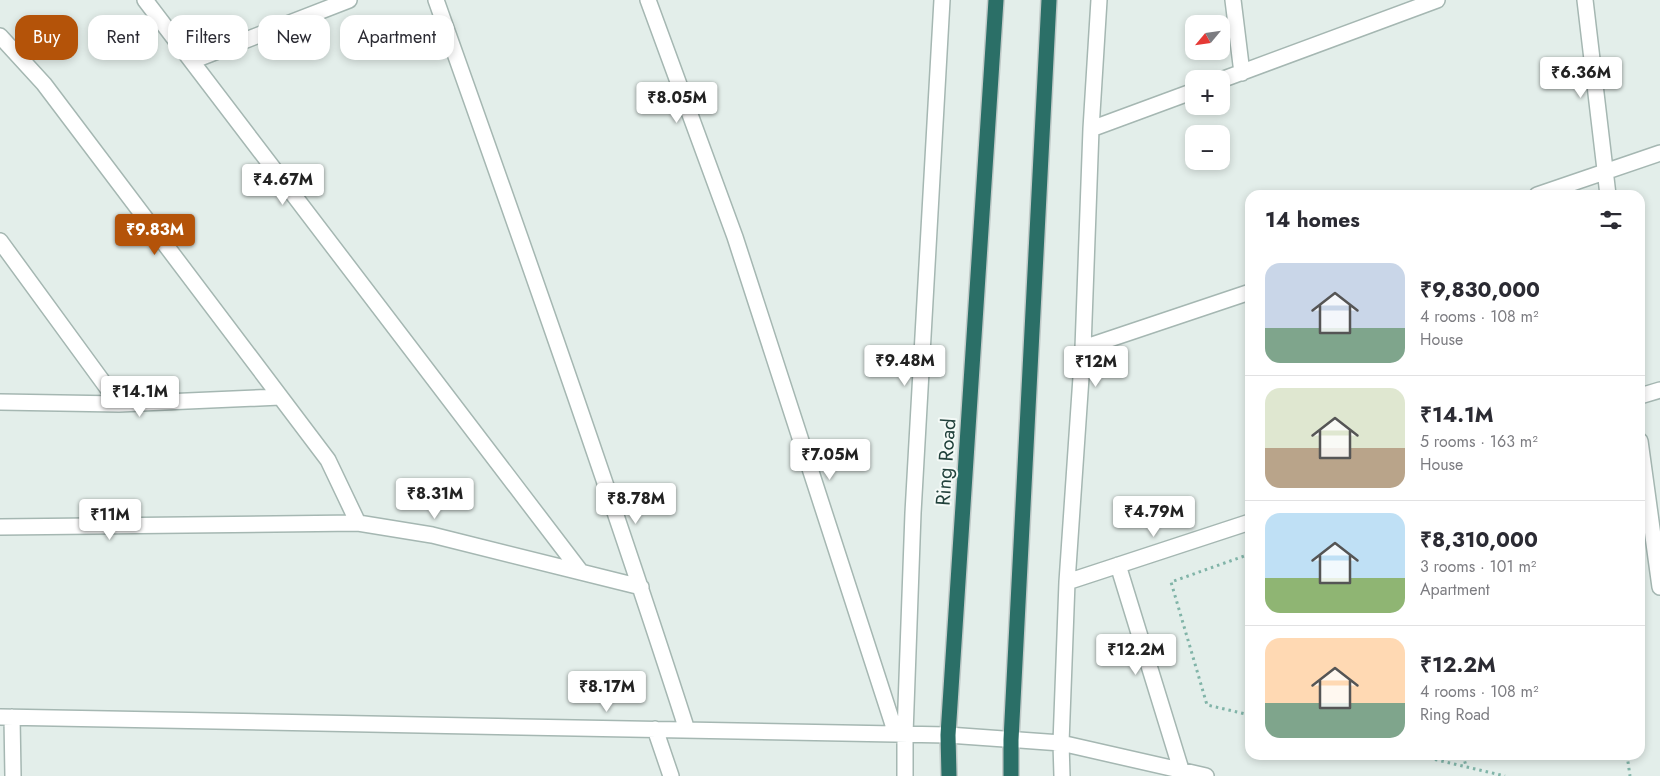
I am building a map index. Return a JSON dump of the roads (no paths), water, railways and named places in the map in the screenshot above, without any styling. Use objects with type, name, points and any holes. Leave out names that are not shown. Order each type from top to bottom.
[{"type":"highway","name":"Ring Road","points":[[948,776],[948,735],[996,0]]},
{"type":"highway","points":[[1012,776],[1011,740],[1049,0]]},
{"type":"street","points":[[145,0],[581,572]]},
{"type":"street","points":[[192,61],[349,0]]},
{"type":"street","points":[[436,0],[554,331],[641,587],[687,730]]},
{"type":"street","points":[[648,0],[735,237],[900,734]]},
{"type":"street","points":[[905,776],[900,734],[942,0]]},
{"type":"street","points":[[1062,776],[1061,743],[1067,582],[1083,348],[1091,129],[1099,0]]},
{"type":"street","points":[[1233,0],[1242,73]]},
{"type":"street","points":[[1230,77],[1404,6],[1437,0]]},
{"type":"street","points":[[1585,0],[1607,190]]},
{"type":"street","points":[[0,36],[44,84],[328,460],[358,523]]},
{"type":"street","points":[[1091,129],[1185,94]]},
{"type":"street","points":[[1552,190],[1660,153]]},
{"type":"street","points":[[0,241],[119,404]]},
{"type":"street","points":[[1083,348],[1245,294]]},
{"type":"street","points":[[1645,394],[1660,390]]},
{"type":"street","points":[[0,402],[119,404],[280,397]]},
{"type":"street","points":[[1645,478],[1660,587]]},
{"type":"street","points":[[0,527],[358,523],[432,535],[641,587]]},
{"type":"street","points":[[1067,582],[1245,524]]},
{"type":"street","points":[[1118,565],[1182,773]]},
{"type":"street","points":[[13,776],[6,717],[948,735],[1061,743],[1182,773],[1206,776]]},
{"type":"street","points":[[655,729],[671,776]]}]
